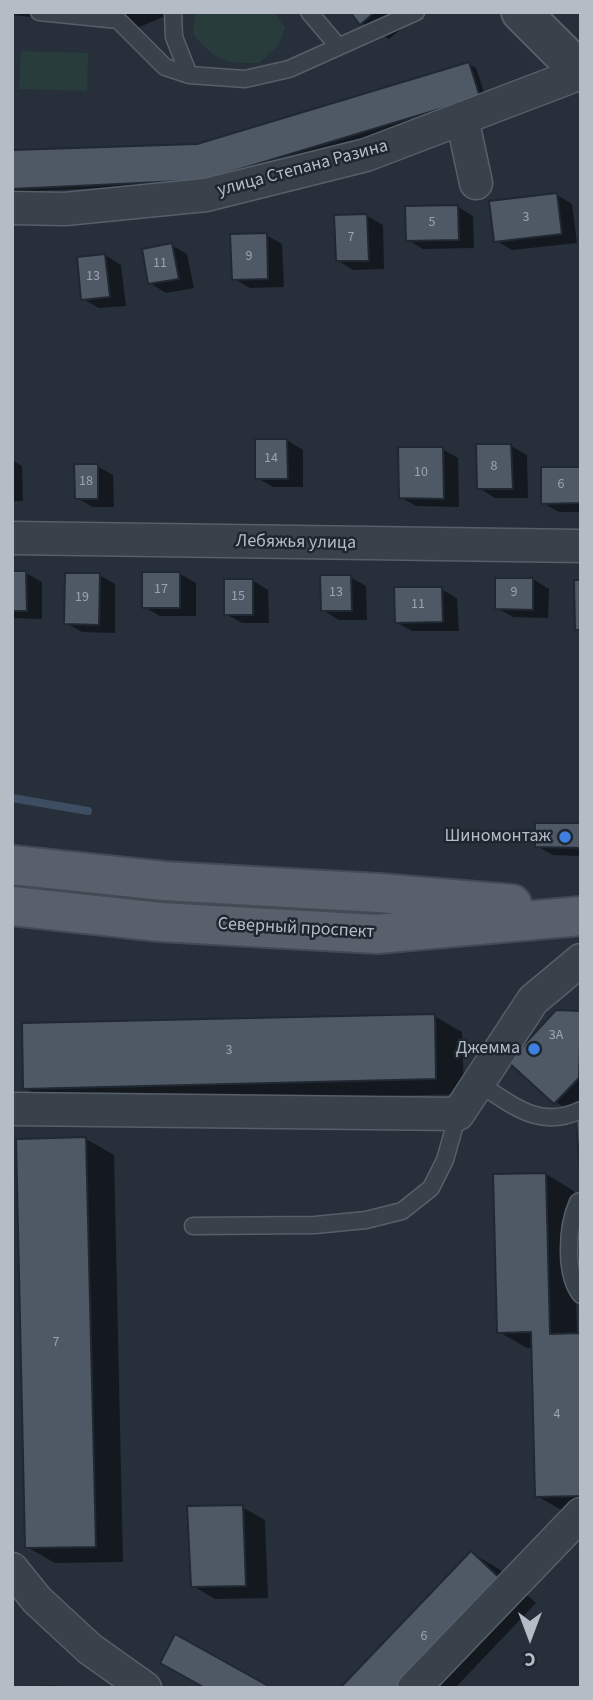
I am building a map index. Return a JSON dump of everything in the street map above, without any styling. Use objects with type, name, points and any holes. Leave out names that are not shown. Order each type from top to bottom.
[{"type":"main road","points":[[12,865],[164,881],[379,893],[581,909]]},
{"type":"main road","name":"Северный проспект","points":[[12,906],[160,922],[377,934],[581,916]]},
{"type":"street","points":[[531,16],[581,72]]},
{"type":"street","name":"улица Степана Разина","points":[[12,208],[65,209],[206,195],[366,155],[581,72]]},
{"type":"street","points":[[462,118],[476,183]]},
{"type":"street","name":"Лебяжья улица","points":[[12,538],[581,546]]},
{"type":"street","points":[[12,1110],[458,1114],[533,1000],[581,960]]},
{"type":"street","points":[[414,1688],[581,1514]]},
{"type":"street","points":[[12,1569],[37,1600],[90,1649],[145,1688]]},
{"type":"lane","points":[[39,12],[118,20],[165,67],[189,75],[245,79],[289,69],[416,12]]},
{"type":"lane","points":[[173,12],[174,37],[189,75]]},
{"type":"lane","points":[[309,12],[338,46]]},
{"type":"lane","points":[[478,1083],[535,1116],[565,1117],[581,1110]]},
{"type":"lane","points":[[193,1226],[315,1225],[366,1220],[402,1211],[431,1188],[445,1160],[458,1114]]},
{"type":"lane","points":[[581,1201],[572,1216],[568,1240],[575,1287],[581,1296]]},
{"type":"green space","points":[[195,12],[274,12],[285,28],[278,46],[259,63],[237,63],[214,55],[193,34]]},
{"type":"green space","points":[[21,51],[88,53],[87,91],[19,89]]},
{"type":"building","points":[[350,12],[375,12],[360,25]]},
{"type":"building","points":[[469,62],[480,97],[204,180],[12,189],[12,150],[197,144]]},
{"type":"building","points":[[557,193],[562,234],[494,242],[489,201]]},
{"type":"building","points":[[458,205],[459,240],[406,241],[405,206]]},
{"type":"building","points":[[367,214],[369,261],[336,261],[334,215]]},
{"type":"building","points":[[267,233],[268,279],[232,280],[230,234]]},
{"type":"building","points":[[172,243],[179,279],[148,284],[142,249]]},
{"type":"building","points":[[105,254],[110,297],[81,300],[77,257]]},
{"type":"building","points":[[255,439],[287,439],[288,479],[255,479]]},
{"type":"building","points":[[476,444],[511,444],[513,489],[477,489]]},
{"type":"building","points":[[398,447],[443,447],[444,499],[399,498]]},
{"type":"building","points":[[74,464],[98,464],[98,499],[75,499]]},
{"type":"building","points":[[541,467],[581,467],[581,503],[541,504]]},
{"type":"building","points":[[12,571],[26,571],[27,611],[12,611]]},
{"type":"building","points":[[142,572],[180,572],[180,608],[142,608]]},
{"type":"building","points":[[65,573],[100,573],[99,625],[64,624]]},
{"type":"building","points":[[320,575],[351,575],[352,611],[321,611]]},
{"type":"building","points":[[495,578],[533,578],[533,610],[495,609]]},
{"type":"building","points":[[224,579],[253,579],[253,615],[224,615]]},
{"type":"building","points":[[574,580],[581,580],[581,630],[575,630]]},
{"type":"building","points":[[394,587],[442,587],[443,622],[395,623]]},
{"type":"building","points":[[535,823],[581,823],[581,848],[535,847]]},
{"type":"building","points":[[556,1010],[581,1011],[579,1078],[554,1104],[508,1062]]},
{"type":"building","points":[[435,1014],[436,1079],[23,1089],[22,1023]]},
{"type":"building","points":[[576,1117],[581,1117],[581,1163],[579,1163]]},
{"type":"building","points":[[86,1137],[96,1547],[25,1548],[16,1139]]},
{"type":"building","points":[[546,1173],[550,1334],[581,1333],[581,1496],[535,1497],[531,1332],[497,1333],[493,1174]]},
{"type":"building","points":[[243,1505],[246,1586],[191,1587],[187,1506]]},
{"type":"building","points":[[471,1551],[509,1587],[412,1688],[340,1688]]},
{"type":"building","points":[[175,1634],[272,1688],[205,1688],[160,1663]]},
{"type":"building","points":[[12,1687],[74,1688],[12,1688]]},
{"type":"waterway","points":[[12,798],[88,811]]},
{"type":"place","name":"Шиномонтаж","points":[[565,837]]},
{"type":"place","name":"Джемма","points":[[534,1049]]}]
